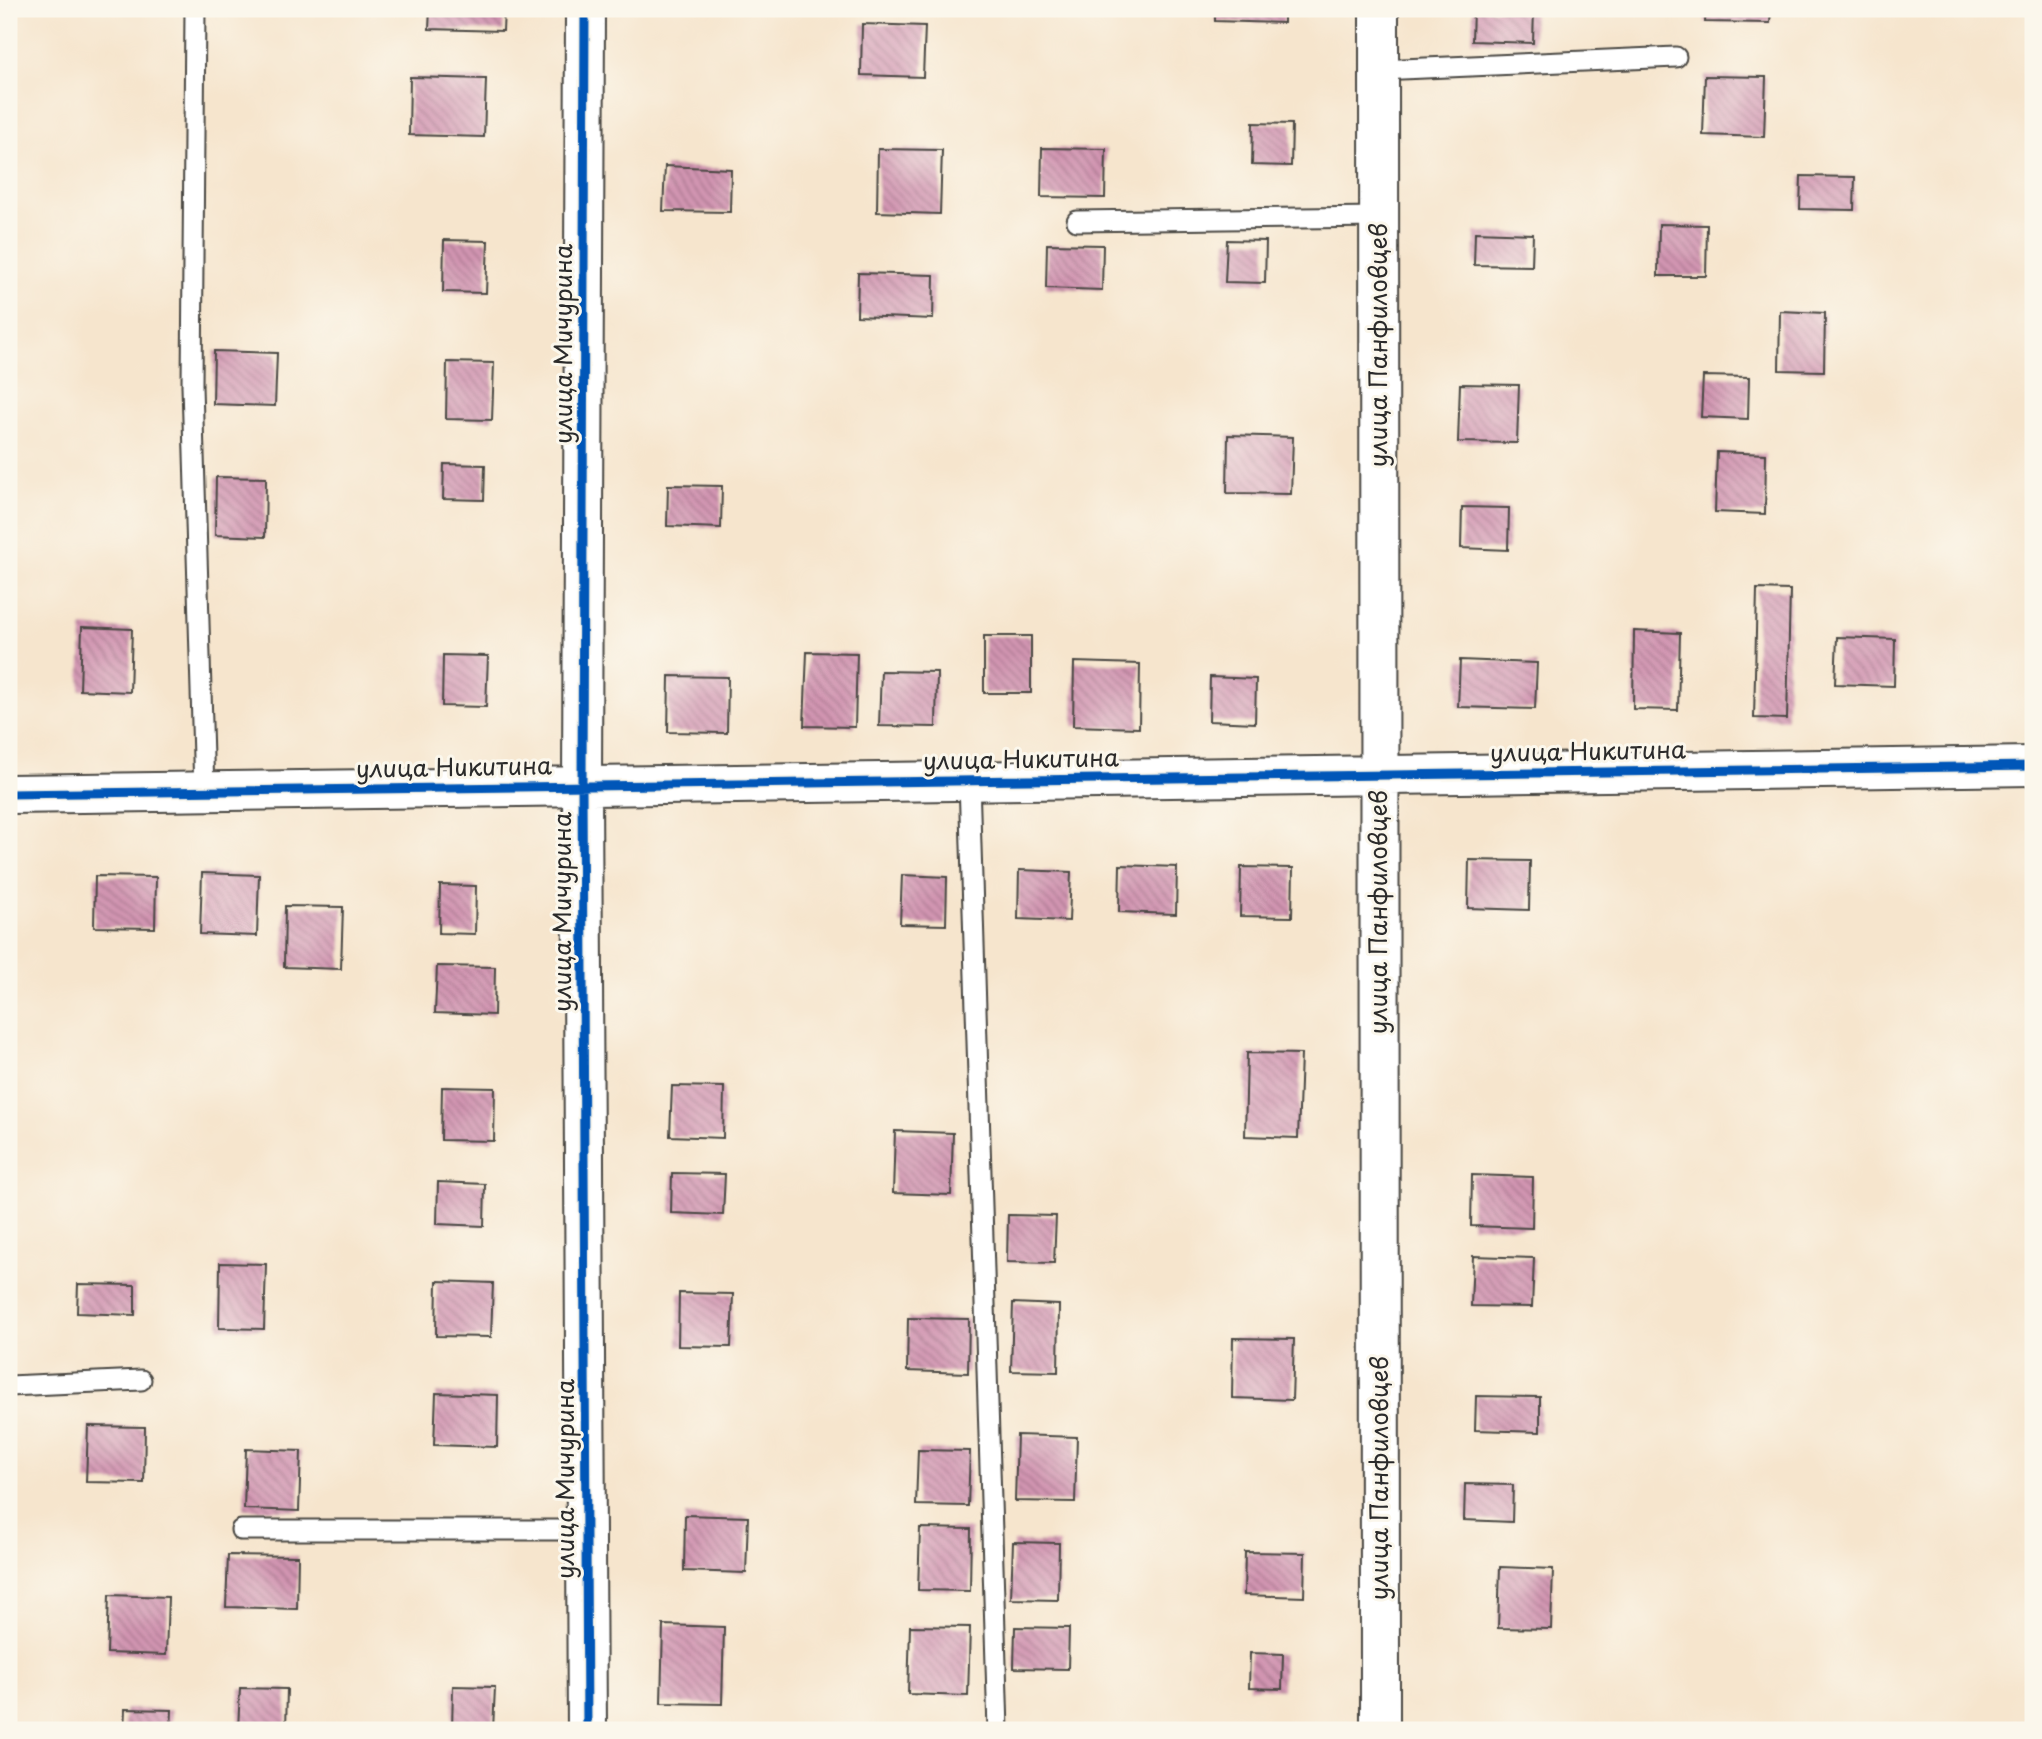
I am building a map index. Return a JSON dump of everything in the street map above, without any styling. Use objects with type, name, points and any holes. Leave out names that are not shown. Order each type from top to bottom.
[{"type":"street","name":"улица Мичурина","points":[[585,9],[582,786],[587,1730]]},
{"type":"street","name":"улица Панфиловцев","points":[[1379,9],[1380,1730]]},
{"type":"street","name":"улица Никитина","points":[[9,794],[2033,766]]},
{"type":"lane","points":[[195,9],[192,386],[204,791]]},
{"type":"lane","points":[[1379,70],[1676,57]]},
{"type":"lane","points":[[1077,221],[1379,217]]},
{"type":"lane","points":[[968,780],[998,1730]]},
{"type":"lane","points":[[9,1386],[141,1380]]},
{"type":"lane","points":[[241,1530],[586,1530]]},
{"type":"building","points":[[430,9],[504,9],[503,31],[429,29]]},
{"type":"building","points":[[1215,9],[1284,9],[1284,23],[1215,21]]},
{"type":"building","points":[[1473,9],[1534,9],[1533,43],[1472,41]]},
{"type":"building","points":[[1706,9],[1771,9],[1770,23],[1705,22]]},
{"type":"building","points":[[862,24],[925,26],[923,77],[861,75]]},
{"type":"building","points":[[1705,76],[1766,77],[1764,137],[1703,135]]},
{"type":"building","points":[[410,77],[486,79],[484,137],[409,135]]},
{"type":"building","points":[[1253,123],[1292,124],[1291,166],[1252,165]]},
{"type":"building","points":[[1042,148],[1106,149],[1105,198],[1041,197]]},
{"type":"building","points":[[878,149],[942,150],[940,214],[877,212]]},
{"type":"building","points":[[665,166],[731,169],[730,212],[663,211]]},
{"type":"building","points":[[1801,176],[1855,177],[1854,210],[1800,209]]},
{"type":"building","points":[[1659,224],[1707,225],[1706,276],[1658,276]]},
{"type":"building","points":[[1475,232],[1533,234],[1532,266],[1474,265]]},
{"type":"building","points":[[444,240],[488,241],[486,293],[443,292]]},
{"type":"building","points":[[1227,240],[1266,241],[1265,283],[1225,282]]},
{"type":"building","points":[[1047,244],[1103,245],[1102,290],[1046,288]]},
{"type":"building","points":[[858,273],[934,275],[933,319],[857,316]]},
{"type":"building","points":[[1780,311],[1825,313],[1824,371],[1779,370]]},
{"type":"building","points":[[214,351],[277,353],[275,406],[213,404]]},
{"type":"building","points":[[447,362],[494,363],[492,420],[446,419]]},
{"type":"building","points":[[1703,376],[1749,377],[1748,419],[1701,417]]},
{"type":"building","points":[[1460,384],[1519,385],[1517,443],[1458,442]]},
{"type":"building","points":[[1228,435],[1293,437],[1291,494],[1227,493]]},
{"type":"building","points":[[1717,452],[1766,454],[1765,514],[1715,512]]},
{"type":"building","points":[[444,464],[485,465],[484,500],[443,499]]},
{"type":"building","points":[[216,477],[266,478],[265,537],[215,535]]},
{"type":"building","points":[[668,485],[722,486],[721,528],[667,526]]},
{"type":"building","points":[[1462,507],[1509,508],[1508,550],[1461,548]]},
{"type":"building","points":[[1757,589],[1790,590],[1787,719],[1754,718]]},
{"type":"building","points":[[82,627],[132,629],[130,692],[80,690]]},
{"type":"building","points":[[1634,631],[1680,633],[1678,710],[1633,709]]},
{"type":"building","points":[[984,636],[1031,636],[1031,693],[984,693]]},
{"type":"building","points":[[1837,637],[1895,639],[1894,686],[1835,684]]},
{"type":"building","points":[[807,652],[857,653],[855,727],[804,726]]},
{"type":"building","points":[[443,655],[488,656],[486,707],[442,706]]},
{"type":"building","points":[[1460,660],[1537,663],[1535,709],[1458,707]]},
{"type":"building","points":[[1074,662],[1140,664],[1139,728],[1073,726]]},
{"type":"building","points":[[881,671],[937,672],[936,727],[879,726]]},
{"type":"building","points":[[669,676],[728,677],[727,733],[668,732]]},
{"type":"building","points":[[1210,677],[1256,679],[1255,723],[1209,721]]},
{"type":"building","points":[[1469,860],[1530,861],[1529,910],[1468,908]]},
{"type":"building","points":[[1120,865],[1177,867],[1176,914],[1119,912]]},
{"type":"building","points":[[1241,867],[1293,868],[1292,917],[1240,916]]},
{"type":"building","points":[[1019,870],[1071,872],[1069,921],[1018,919]]},
{"type":"building","points":[[202,873],[259,875],[257,936],[200,934]]},
{"type":"building","points":[[902,875],[947,877],[946,925],[900,924]]},
{"type":"building","points":[[95,876],[156,877],[155,928],[94,927]]},
{"type":"building","points":[[440,885],[476,886],[475,934],[439,933]]},
{"type":"building","points":[[285,906],[343,907],[341,969],[284,967]]},
{"type":"building","points":[[437,966],[495,967],[494,1015],[435,1013]]},
{"type":"building","points":[[1247,1053],[1301,1054],[1298,1138],[1245,1136]]},
{"type":"building","points":[[672,1086],[724,1087],[723,1138],[670,1136]]},
{"type":"building","points":[[442,1087],[495,1088],[494,1141],[441,1140]]},
{"type":"building","points":[[895,1131],[953,1133],[951,1195],[893,1193]]},
{"type":"building","points":[[672,1173],[725,1174],[723,1215],[671,1213]]},
{"type":"building","points":[[1472,1175],[1533,1177],[1532,1228],[1471,1226]]},
{"type":"building","points":[[438,1182],[485,1184],[484,1226],[437,1224]]},
{"type":"building","points":[[1008,1215],[1056,1216],[1054,1263],[1007,1262]]},
{"type":"building","points":[[1473,1256],[1534,1258],[1532,1307],[1471,1306]]},
{"type":"building","points":[[220,1263],[266,1264],[264,1329],[219,1328]]},
{"type":"building","points":[[437,1281],[493,1283],[491,1337],[436,1336]]},
{"type":"building","points":[[78,1284],[135,1285],[135,1315],[77,1313]]},
{"type":"building","points":[[679,1293],[733,1294],[731,1347],[678,1346]]},
{"type":"building","points":[[1013,1303],[1059,1305],[1058,1372],[1011,1371]]},
{"type":"building","points":[[908,1318],[969,1319],[968,1373],[907,1371]]},
{"type":"building","points":[[1233,1338],[1294,1339],[1292,1400],[1232,1398]]},
{"type":"building","points":[[436,1393],[498,1395],[497,1447],[434,1445]]},
{"type":"building","points":[[1476,1396],[1540,1397],[1540,1432],[1475,1430]]},
{"type":"building","points":[[88,1426],[145,1427],[144,1483],[86,1482]]},
{"type":"building","points":[[1017,1435],[1077,1437],[1075,1502],[1015,1501]]},
{"type":"building","points":[[246,1449],[301,1451],[299,1511],[244,1509]]},
{"type":"building","points":[[918,1450],[970,1451],[968,1506],[916,1505]]},
{"type":"building","points":[[1465,1484],[1513,1485],[1512,1522],[1464,1520]]},
{"type":"building","points":[[685,1515],[748,1517],[746,1573],[684,1571]]},
{"type":"building","points":[[920,1528],[971,1529],[970,1591],[918,1590]]},
{"type":"building","points":[[1013,1542],[1059,1543],[1058,1600],[1011,1599]]},
{"type":"building","points":[[1245,1552],[1305,1553],[1304,1597],[1244,1595]]},
{"type":"building","points":[[228,1555],[298,1556],[297,1609],[226,1607]]},
{"type":"building","points":[[1500,1567],[1553,1569],[1551,1629],[1498,1628]]},
{"type":"building","points":[[109,1595],[168,1597],[166,1655],[107,1653]]},
{"type":"building","points":[[663,1625],[724,1627],[722,1704],[661,1703]]},
{"type":"building","points":[[910,1626],[970,1627],[968,1696],[908,1694]]},
{"type":"building","points":[[1015,1627],[1069,1628],[1068,1669],[1014,1668]]},
{"type":"building","points":[[1250,1653],[1283,1654],[1282,1689],[1249,1688]]},
{"type":"building","points":[[453,1686],[495,1687],[493,1730],[452,1730]]},
{"type":"building","points":[[240,1688],[287,1689],[286,1730],[238,1730]]},
{"type":"building","points":[[125,1709],[172,1710],[171,1730],[124,1730]]},
{"type":"cycle path","points":[[585,9],[582,786],[587,1730]]},
{"type":"cycle path","points":[[9,794],[2033,766]]}]
